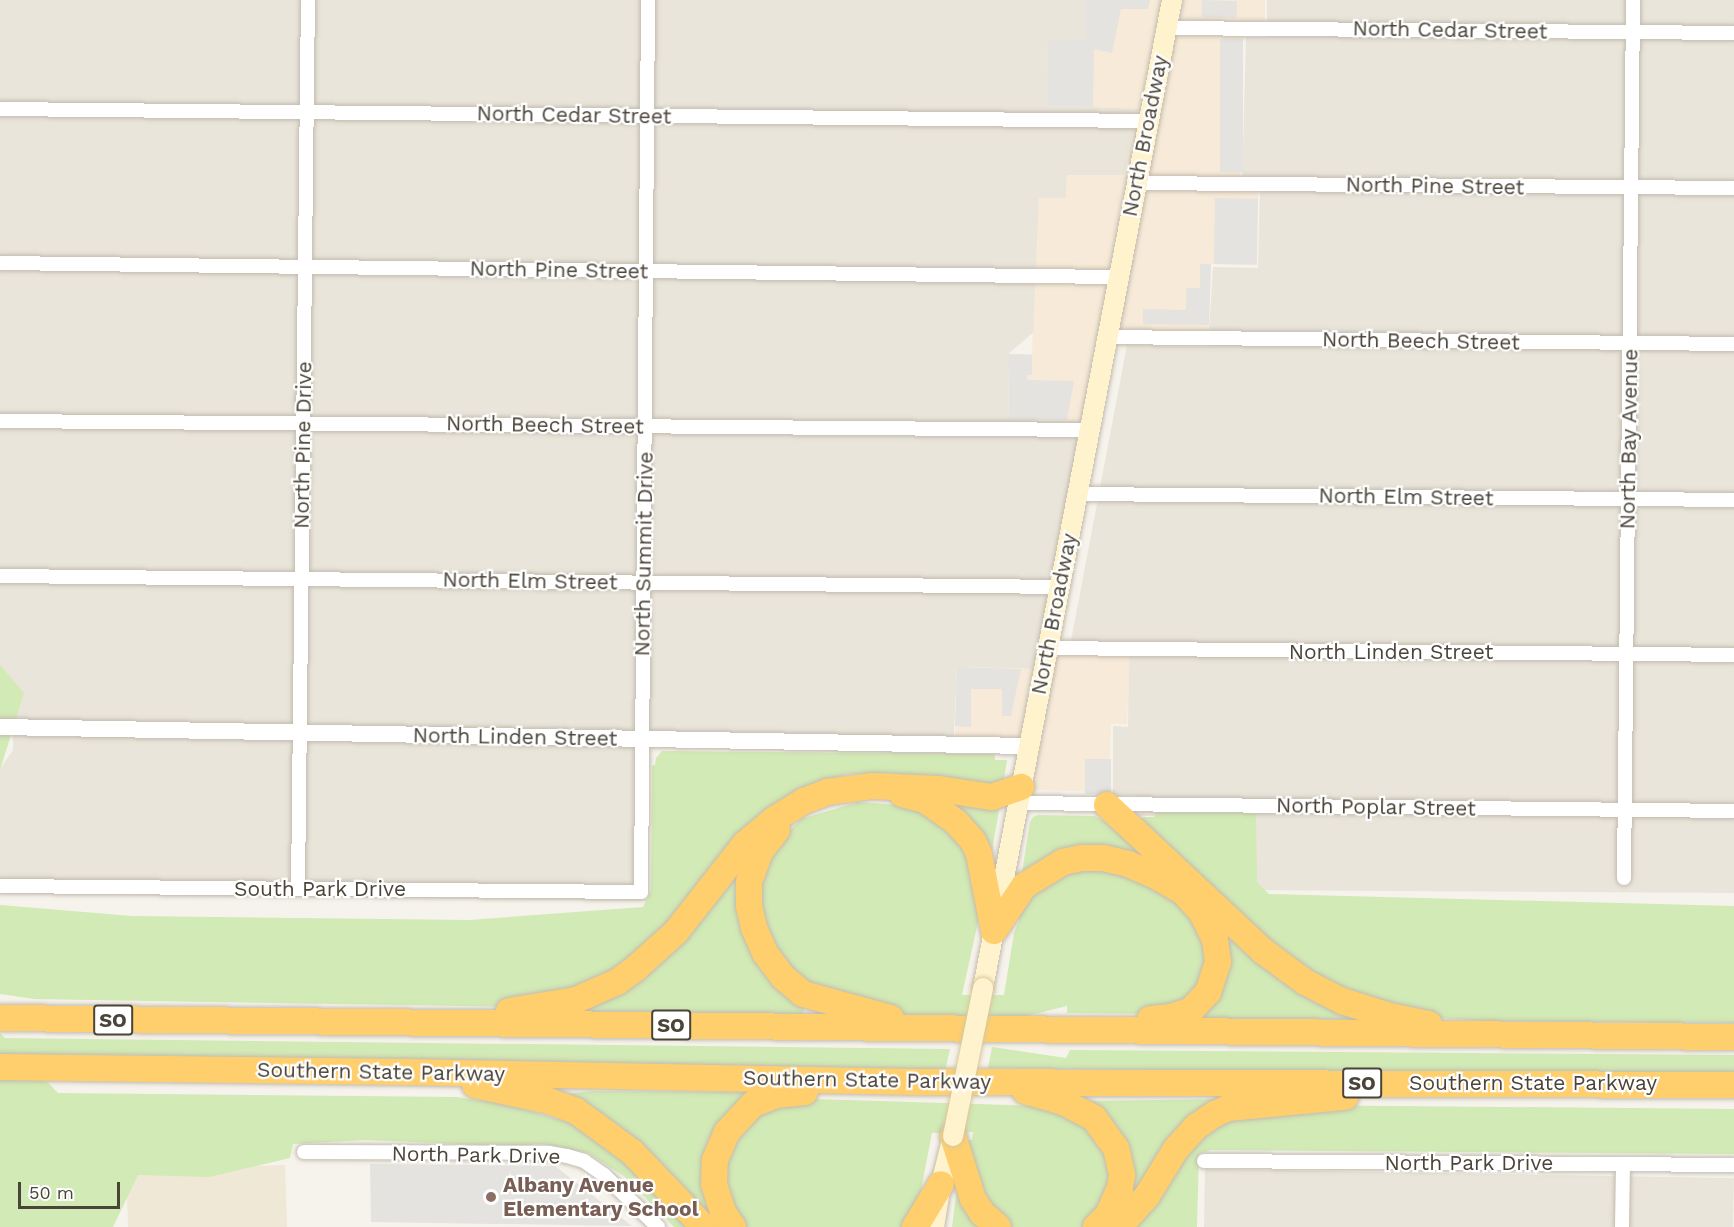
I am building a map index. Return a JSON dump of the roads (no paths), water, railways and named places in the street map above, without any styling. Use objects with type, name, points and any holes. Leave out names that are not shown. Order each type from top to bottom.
[{"type":"highway","points":[[416,1023],[553,1005],[576,1000],[617,982],[676,932],[746,844],[775,819],[804,801],[827,792],[872,786],[939,789],[992,797],[1020,795]]},
{"type":"highway","points":[[926,1028],[803,994],[783,977],[765,953],[754,928],[749,906],[750,882],[760,852],[789,817],[810,806],[834,797],[862,793],[910,794],[925,800],[956,822],[973,841],[979,855],[994,931]]},
{"type":"highway","points":[[1107,805],[1263,951],[1305,982],[1342,1001],[1390,1016],[1491,1036]]},
{"type":"highway","points":[[994,931],[1024,886],[1042,872],[1063,862],[1082,858],[1103,858],[1128,864],[1183,892],[1201,910],[1215,940],[1218,962],[1214,980],[1208,993],[1190,1011],[1170,1017],[1018,1029]]},
{"type":"highway","points":[[0,1006],[107,1010],[225,1022]]},
{"type":"highway","name":"SO","points":[[0,1018],[1734,1037]]},
{"type":"highway","name":"Southern State Parkway","points":[[0,1067],[990,1083],[1734,1085]]},
{"type":"highway","points":[[0,1077],[65,1068]]},
{"type":"highway","points":[[407,1072],[516,1093],[576,1111],[632,1152],[704,1227]]},
{"type":"highway","points":[[733,1227],[717,1197],[715,1160],[727,1132],[753,1104],[776,1095],[915,1082]]},
{"type":"highway","points":[[990,1083],[1061,1101],[1094,1118],[1109,1135],[1116,1148],[1122,1175],[1120,1188],[1108,1215],[1096,1227]]},
{"type":"highway","points":[[1119,1227],[1147,1196],[1176,1149],[1197,1126],[1228,1108],[1503,1083]]},
{"type":"highway","points":[[953,1136],[973,1199],[982,1212],[998,1227]]},
{"type":"highway","points":[[915,1227],[940,1184]]},
{"type":"main road","name":"North Broadway","points":[[934,1227],[940,1184],[953,1136],[983,988],[1172,0]]},
{"type":"street","name":"North Pine Drive","points":[[298,889],[308,0]]},
{"type":"street","name":"North Summit Drive","points":[[641,892],[648,0]]},
{"type":"street","name":"North Bay Avenue","points":[[1624,878],[1634,0]]},
{"type":"street","name":"North Cedar Street","points":[[1166,28],[1734,33]]},
{"type":"street","name":"North Cedar Street","points":[[0,109],[1148,121]]},
{"type":"street","name":"North Pine Street","points":[[1137,183],[1734,189]]},
{"type":"street","name":"North Pine Street","points":[[0,263],[1119,277]]},
{"type":"street","name":"North Beech Street","points":[[1107,337],[1734,345]]},
{"type":"street","name":"North Beech Street","points":[[0,421],[1089,430]]},
{"type":"street","name":"North Elm Street","points":[[1077,494],[1734,500]]},
{"type":"street","name":"North Elm Street","points":[[0,576],[1060,587]]},
{"type":"street","name":"North Linden Street","points":[[1048,648],[1734,655]]},
{"type":"street","name":"North Linden Street","points":[[0,727],[299,735],[1029,746]]},
{"type":"street","name":"North Poplar Street","points":[[1020,795],[1107,805],[1734,811]]},
{"type":"street","name":"South Park Drive","points":[[0,886],[641,892]]},
{"type":"street","name":"North Park Drive","points":[[304,1152],[567,1156],[584,1161],[604,1175],[658,1227]]},
{"type":"street","name":"North Park Drive","points":[[1204,1161],[1734,1166]]},
{"type":"street","points":[[1622,1227],[1623,1164]]},
{"type":"place","name":"Albany Avenue Elementary School","points":[[491,1197]]}]
